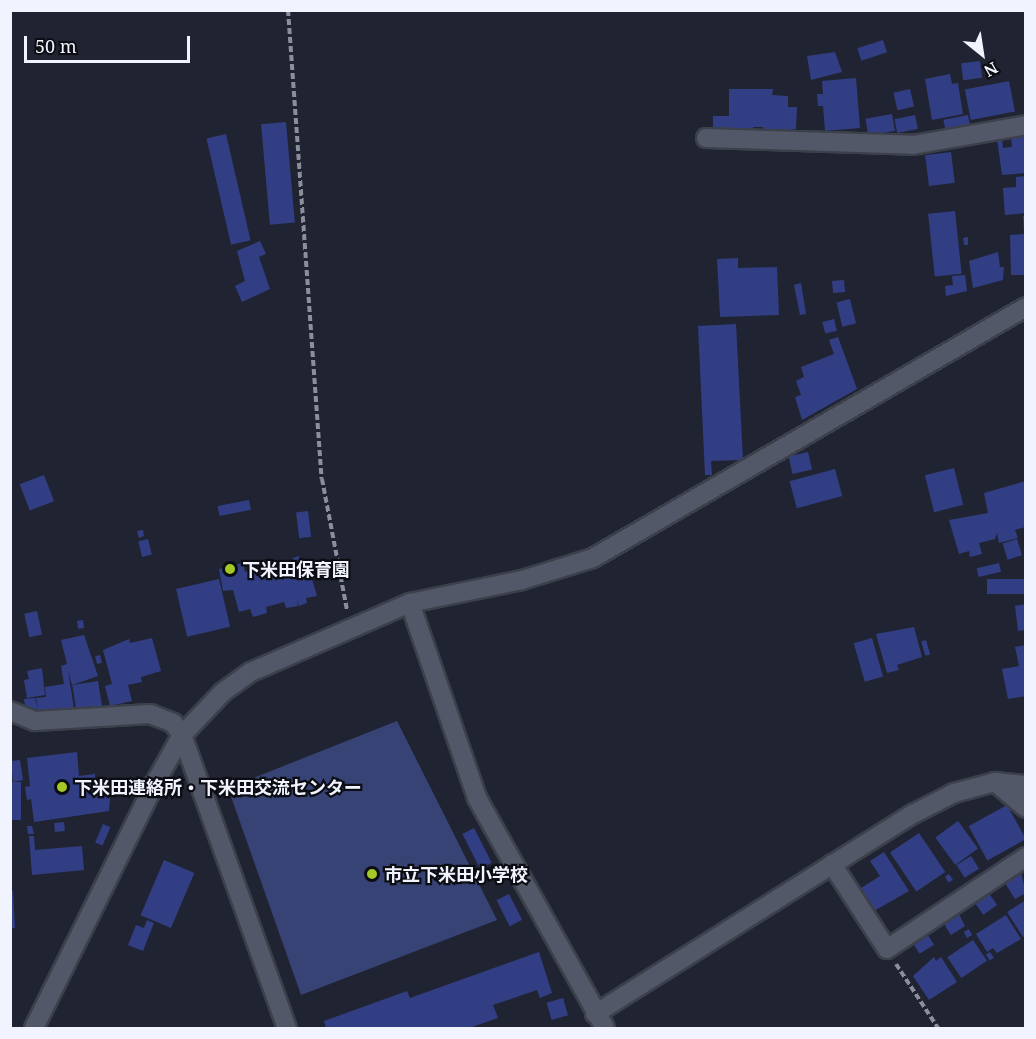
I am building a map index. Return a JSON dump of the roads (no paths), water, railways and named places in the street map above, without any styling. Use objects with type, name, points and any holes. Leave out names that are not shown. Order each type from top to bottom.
[{"type":"street","points":[[706,138],[913,145],[1026,125]]},
{"type":"street","points":[[34,1029],[182,735],[223,692],[251,672],[410,603],[522,580],[592,558],[1026,307]]},
{"type":"street","points":[[410,603],[477,798],[600,1021],[832,864],[944,798],[995,782],[1026,785]]},
{"type":"street","points":[[10,711],[35,721],[150,714],[173,723],[182,735],[287,1029]]},
{"type":"street","points":[[995,782],[1026,808]]},
{"type":"street","points":[[832,864],[886,950],[1026,857]]},
{"type":"place","name":"下米田保育園","points":[[230,569]]},
{"type":"place","name":"下米田連絡所・下米田交流センター","points":[[62,787]]},
{"type":"place","name":"市立下米田小学校","points":[[372,874]]}]
